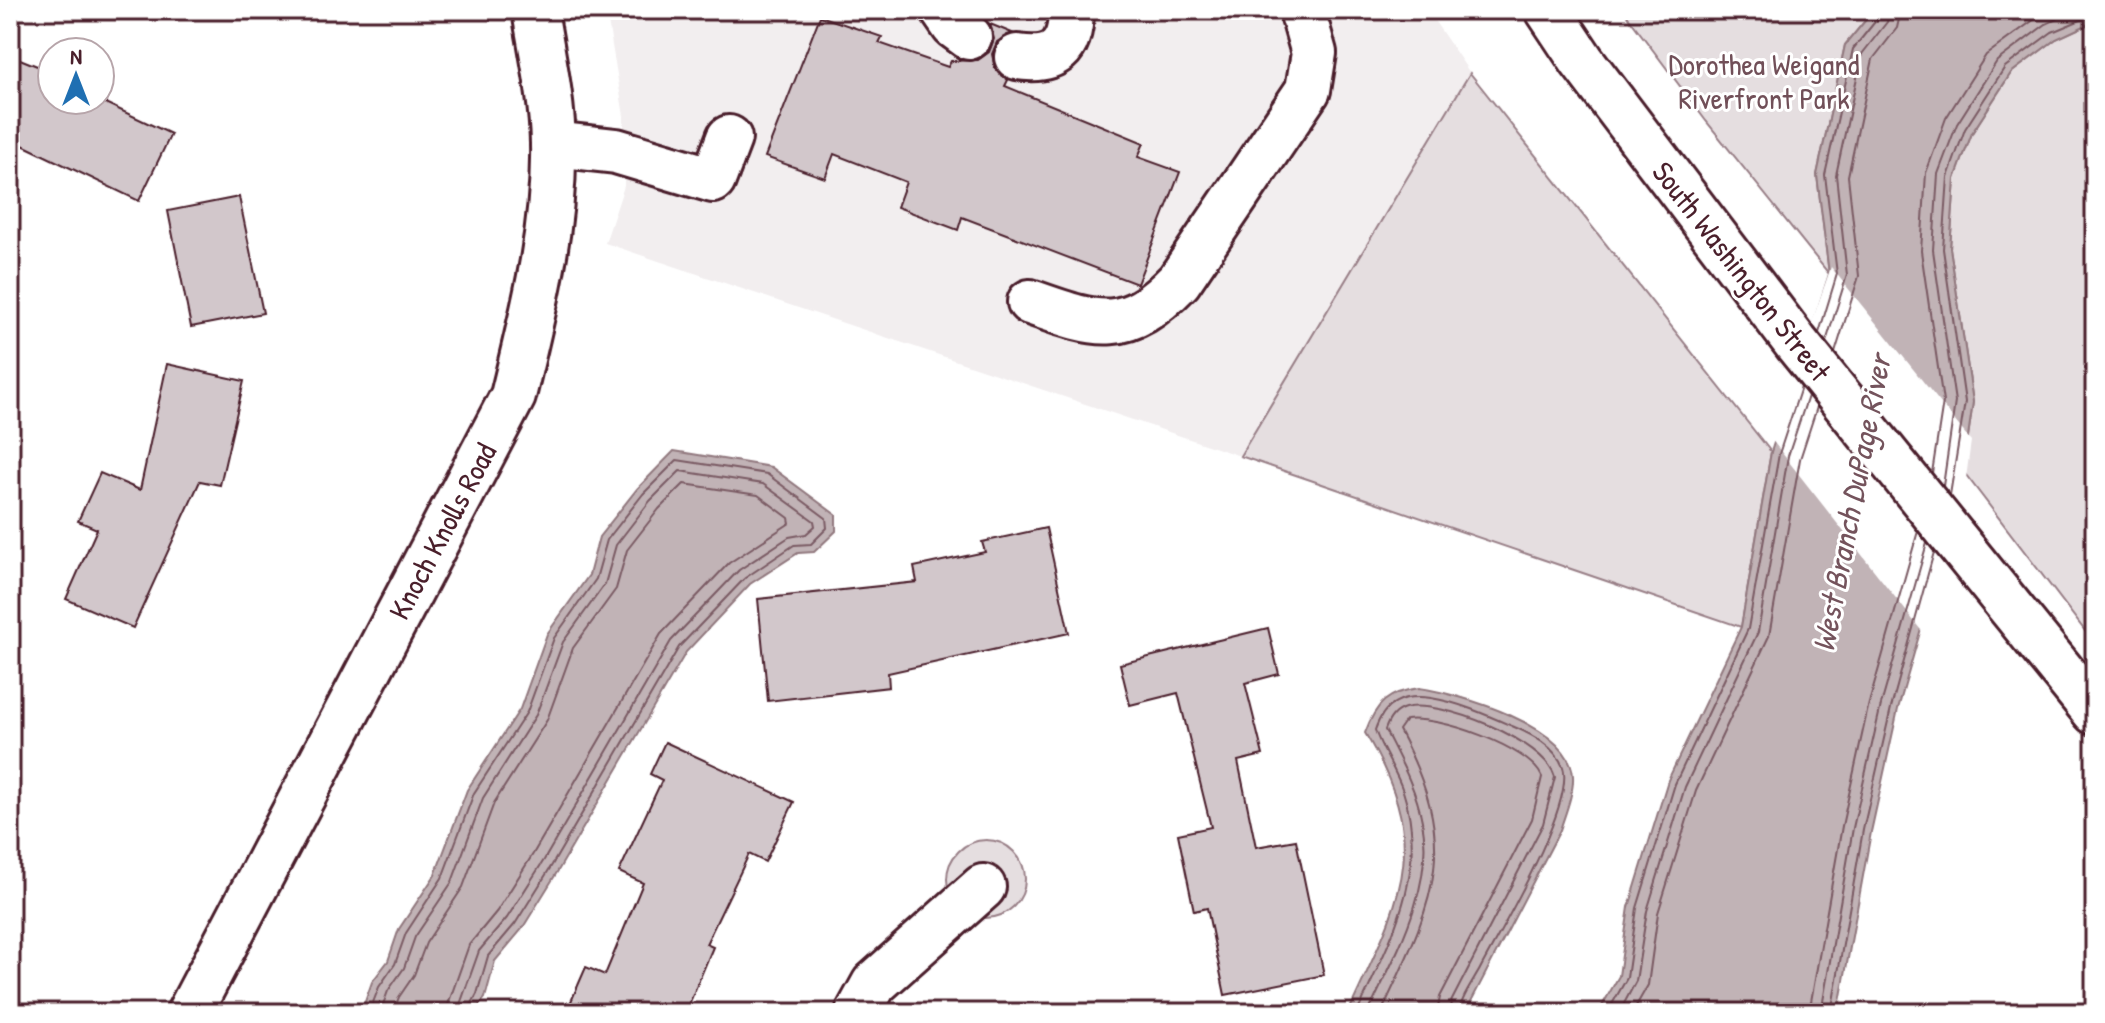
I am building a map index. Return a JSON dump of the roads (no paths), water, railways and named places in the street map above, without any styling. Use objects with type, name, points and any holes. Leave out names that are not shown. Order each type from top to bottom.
[{"type":"street","name":"Knoch Knolls Road","points":[[189,1013],[513,396],[538,294],[548,226],[553,144],[535,10]]},
{"type":"street","points":[[1017,57],[1037,60],[1061,50],[1071,35],[1071,10]]},
{"type":"street","points":[[1030,302],[1081,320],[1125,321],[1154,307],[1179,281],[1308,90],[1314,53],[1302,10]]},
{"type":"street","name":"South Washington Street","points":[[1548,10],[1796,343],[2095,712]]},
{"type":"street","points":[[553,144],[616,151],[713,180],[729,138]]},
{"type":"street","points":[[858,1013],[874,984],[983,887]]},
{"type":"water","name":"West Branch DuPage River","points":[[1874,10],[2095,10],[2095,21],[2056,39],[2011,73],[1972,133],[1955,179],[1950,248],[1973,402],[1960,492],[1898,709],[1871,832],[1838,1013],[1598,1013],[1619,976],[1629,907],[1668,780],[1741,627],[1771,452],[1829,274],[1817,175],[1845,45]]},
{"type":"water","points":[[674,451],[771,467],[836,515],[836,531],[814,552],[798,553],[750,584],[686,652],[522,929],[495,961],[485,998],[473,1013],[361,1013],[372,982],[388,961],[399,929],[435,875],[467,790],[520,709],[547,634],[589,575],[599,537],[637,489]]},
{"type":"water","points":[[1419,688],[1485,705],[1534,728],[1554,742],[1567,758],[1573,776],[1571,796],[1560,830],[1465,1013],[1348,1013],[1394,906],[1402,874],[1404,843],[1399,810],[1386,774],[1365,733],[1384,701],[1399,692]]},
{"type":"park label","name":"Dorothea Weigand Riverfront Park","points":[[1764,81]]}]
